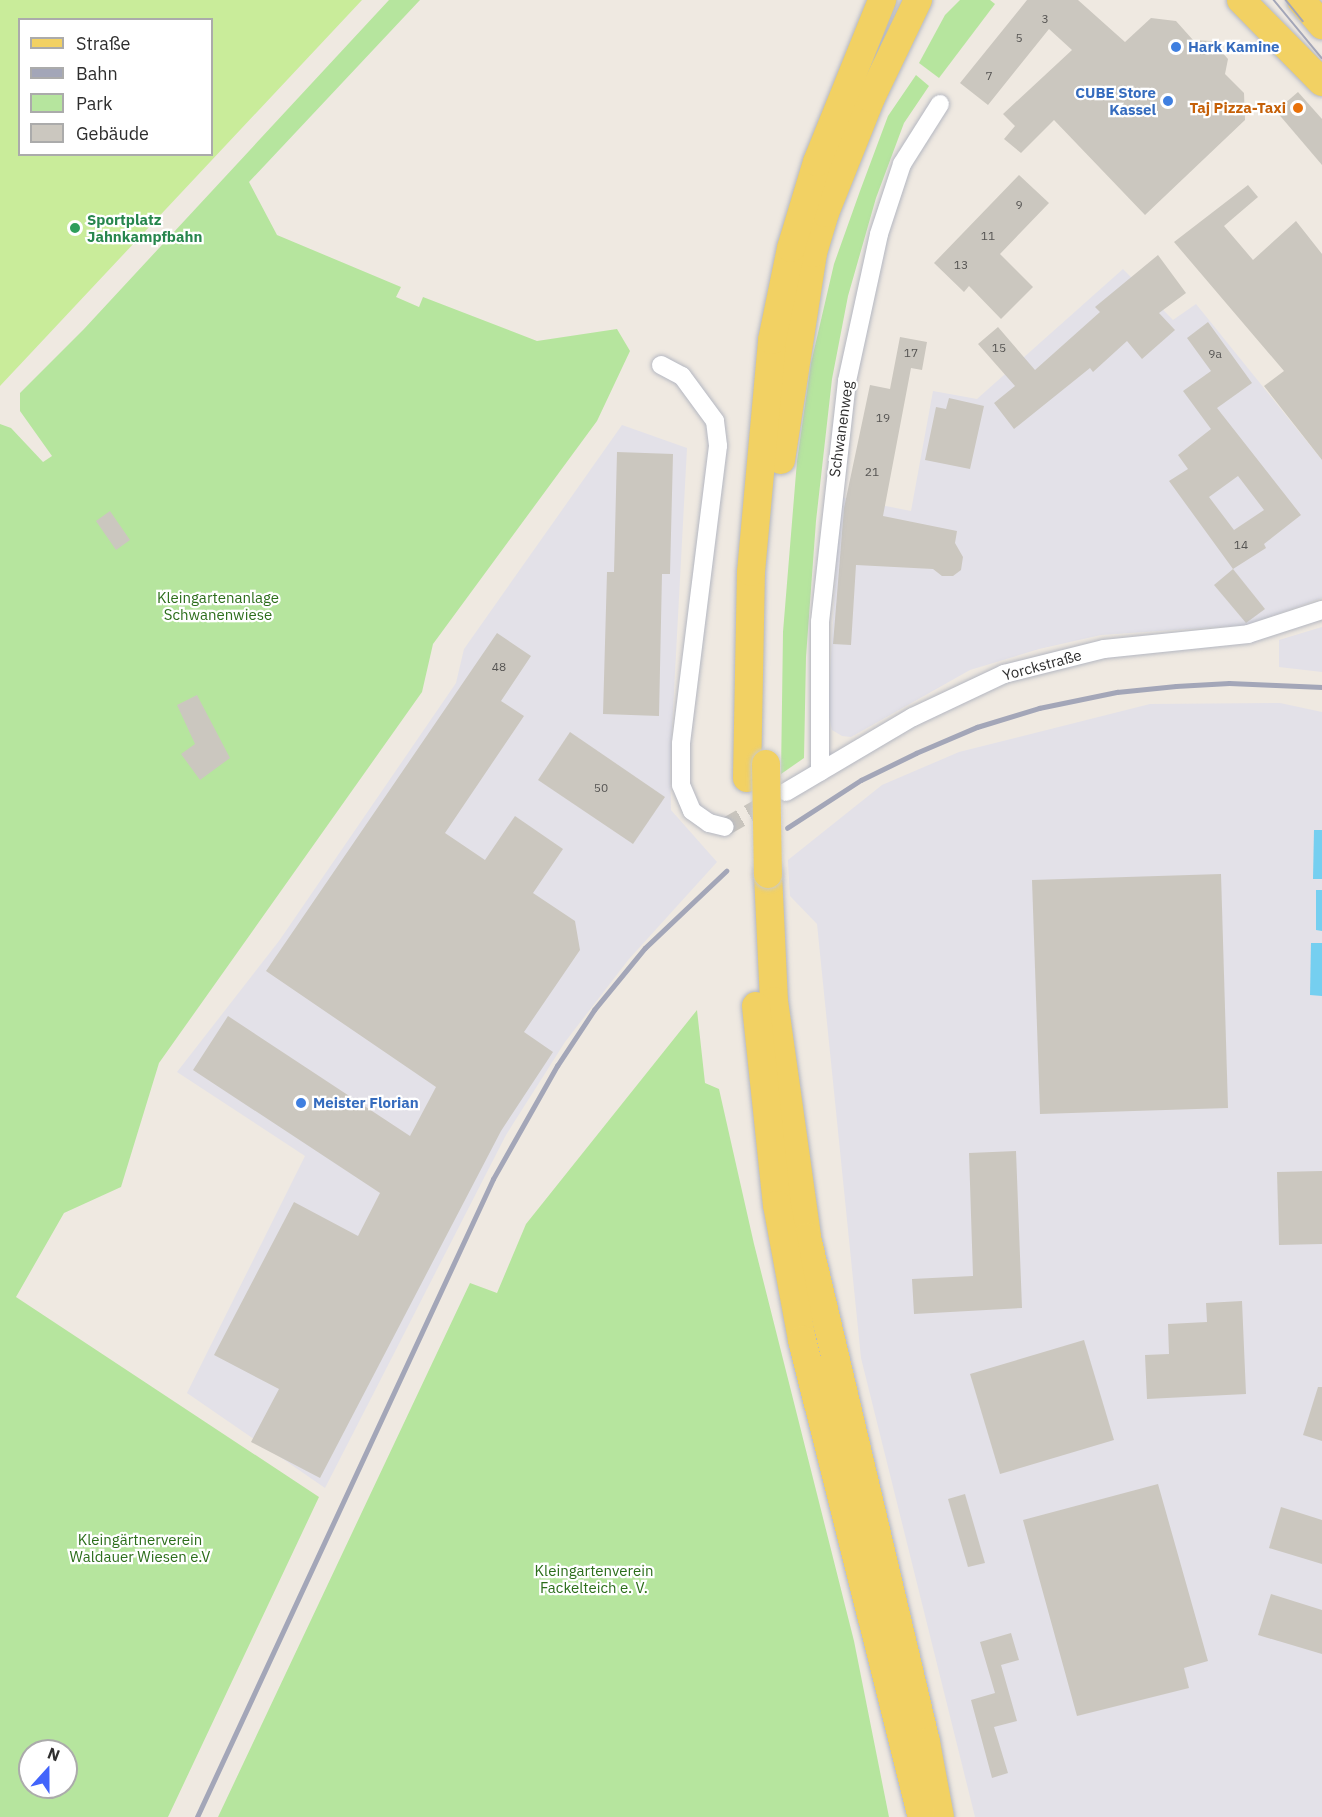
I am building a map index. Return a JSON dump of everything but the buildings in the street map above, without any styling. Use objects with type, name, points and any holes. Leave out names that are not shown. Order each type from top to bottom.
[{"type":"main road","points":[[882,0],[817,162],[791,248],[772,340],[751,573],[759,880],[754,983],[779,1216],[802,1340],[921,1817]]},
{"type":"main road","points":[[757,771],[770,554],[785,427],[813,254],[840,171],[918,0]]},
{"type":"main road","points":[[1241,0],[1322,82]]},
{"type":"main road","points":[[1301,0],[1322,25]]},
{"type":"main road","points":[[759,880],[807,1237],[926,1742],[940,1817]]},
{"type":"street","name":"Schwanenweg","points":[[820,772],[820,622],[847,381],[879,234],[902,164],[940,104]]},
{"type":"street","points":[[661,365],[682,376],[715,421],[718,446],[681,744],[681,785],[692,811],[709,823],[725,827]]},
{"type":"street","name":"Yorckstraße","points":[[786,792],[913,717],[1004,674],[1104,649],[1248,634],[1322,610]]},
{"type":"shaded area","points":[[1123,269],[1173,320],[1196,304],[1322,460],[1322,598],[1246,625],[1101,635],[1039,649],[970,670],[851,737],[842,736],[832,730],[828,712],[840,497],[911,511],[933,391],[977,399]]},
{"type":"shaded area","points":[[622,425],[687,448],[670,766],[671,810],[717,862],[629,959],[565,1042],[506,1135],[325,1488],[187,1393],[305,1156],[177,1072],[279,941],[456,683],[464,649]]},
{"type":"shaded area","points":[[1322,627],[1322,672],[1279,667],[1279,640]]},
{"type":"shaded area","points":[[1280,703],[1322,712],[1322,1817],[975,1817],[861,1358],[817,924],[790,896],[788,860],[882,785],[959,752],[1150,704]]},
{"type":"green space","name":"Sportplatz Jahnkampfbahn","points":[[0,0],[362,0],[0,386]]},
{"type":"green space","name":"Kleingartenanlage Schwanenwiese","points":[[389,0],[420,0],[249,182],[277,235],[401,287],[396,297],[419,307],[423,297],[537,341],[617,329],[630,351],[597,421],[433,644],[422,692],[159,1063],[121,1187],[64,1213],[16,1297],[319,1497],[168,1817],[0,1817],[0,424],[11,428],[43,462],[52,456],[20,411],[20,393],[84,329]]},
{"type":"green space","points":[[960,0],[990,0],[995,4],[939,78],[919,63],[945,15]]},
{"type":"green space","points":[[916,75],[929,86],[904,123],[876,198],[848,296],[832,379],[816,521],[806,657],[804,758],[781,774],[783,632],[797,461],[811,363],[834,264],[860,191],[888,116]]},
{"type":"green space","name":"Kleingartenverein Fackelteich e. V.","points":[[697,1010],[705,1083],[719,1089],[754,1244],[854,1641],[889,1817],[218,1817],[470,1283],[497,1293],[526,1224]]},
{"type":"water","points":[[1314,830],[1322,830],[1322,879],[1313,879]]},
{"type":"water","points":[[1316,890],[1322,890],[1322,931],[1316,930]]},
{"type":"water","points":[[1311,943],[1322,943],[1322,996],[1310,995]]},
{"type":"tunnel","points":[[725,827],[774,799]]},
{"type":"tram line","points":[[1274,0],[1322,58]]},
{"type":"tram line","points":[[1286,0],[1303,21]]},
{"type":"railway","points":[[787,828],[861,780],[916,753],[977,727],[1039,708],[1117,692],[1176,686],[1229,683],[1322,687]]},
{"type":"railway","points":[[197,1817],[493,1179],[557,1066],[594,1010],[645,948],[726,871]]},
{"type":"place","name":"Hark Kamine","points":[[1176,47]]},
{"type":"place","name":"CUBE Store Kassel","points":[[1168,101]]},
{"type":"place","name":"Taj Pizza-Taxi","points":[[1298,108]]},
{"type":"place","name":"Sportplatz Jahnkampfbahn","points":[[75,228]]},
{"type":"place","name":"Meister Florian","points":[[301,1103]]},
{"type":"park label","name":"Kleingärtnerverein Waldauer Wiesen e.V","points":[[140,1548]]}]
